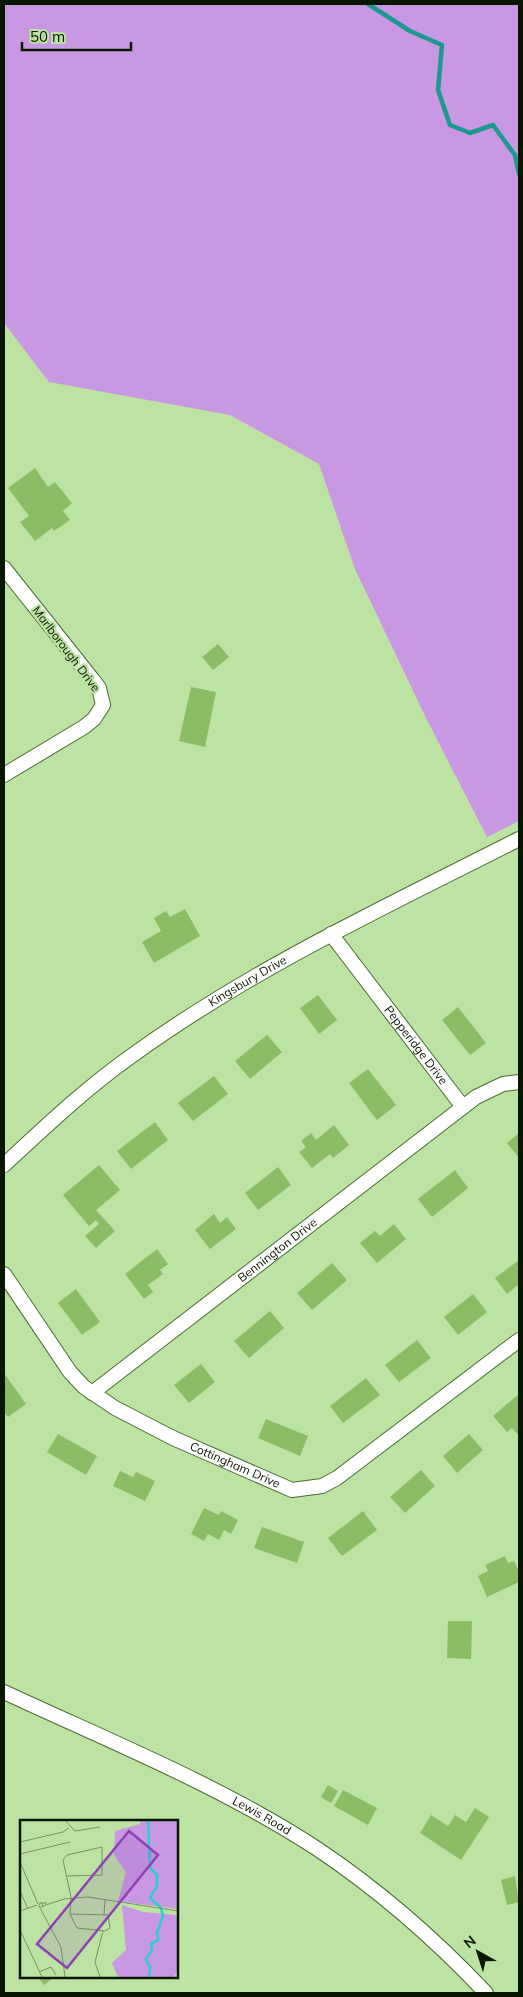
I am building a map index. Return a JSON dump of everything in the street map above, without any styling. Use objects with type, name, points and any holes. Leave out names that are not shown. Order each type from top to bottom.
[{"type":"street","name":"Marlborough Drive","points":[[4,568],[99,688],[103,705],[94,720],[4,775]]},
{"type":"street","name":"Kingsbury Drive","points":[[4,1165],[72,1102],[130,1056],[267,968],[519,839]]},
{"type":"street","name":"Pepperidge Drive","points":[[331,934],[463,1107]]},
{"type":"street","points":[[463,1107],[476,1097],[503,1084],[519,1082]]},
{"type":"street","name":"Bennington Drive","points":[[92,1393],[463,1107]]},
{"type":"street","name":"Cottingham Drive","points":[[4,1274],[70,1372],[92,1393],[115,1408],[173,1438],[292,1490],[322,1486],[337,1478],[519,1340]]},
{"type":"street","name":"Lewis Road","points":[[4,1692],[202,1784],[246,1807],[316,1849],[416,1924],[486,1993]]},
{"type":"shaded area","points":[[4,4],[519,4],[519,821],[487,837],[426,718],[355,569],[319,464],[230,415],[49,382],[4,323]]},
{"type":"building","points":[[35,468],[48,487],[55,482],[72,503],[63,511],[70,520],[54,531],[52,528],[35,541],[20,522],[29,516],[8,488]]},
{"type":"building","points":[[218,644],[229,657],[213,670],[202,657]]},
{"type":"building","points":[[191,687],[216,692],[205,747],[179,741]]},
{"type":"building","points":[[185,909],[200,936],[154,963],[142,942],[161,931],[154,918],[166,911],[170,917]]},
{"type":"building","points":[[318,995],[337,1020],[319,1034],[300,1008]]},
{"type":"building","points":[[458,1007],[486,1043],[470,1055],[442,1020]]},
{"type":"building","points":[[267,1035],[282,1052],[250,1079],[235,1061]]},
{"type":"building","points":[[368,1069],[396,1105],[377,1120],[349,1083]]},
{"type":"building","points":[[214,1076],[228,1094],[193,1121],[178,1103]]},
{"type":"building","points":[[155,1122],[168,1140],[131,1169],[117,1151]]},
{"type":"building","points":[[334,1125],[349,1145],[333,1158],[330,1154],[312,1168],[299,1152],[306,1147],[301,1141],[311,1133],[316,1140]]},
{"type":"building","points":[[519,1133],[519,1158],[507,1143]]},
{"type":"building","points":[[99,1165],[120,1190],[96,1210],[115,1231],[96,1248],[85,1236],[99,1224],[96,1220],[89,1226],[63,1195]]},
{"type":"building","points":[[278,1167],[291,1185],[258,1210],[245,1193]]},
{"type":"building","points":[[455,1170],[468,1188],[432,1217],[418,1199]]},
{"type":"building","points":[[214,1214],[220,1223],[227,1217],[236,1229],[210,1249],[195,1230]]},
{"type":"building","points":[[394,1224],[406,1239],[377,1263],[360,1243],[375,1231],[380,1236]]},
{"type":"building","points":[[157,1249],[168,1264],[160,1270],[163,1274],[148,1285],[153,1292],[144,1299],[125,1274]]},
{"type":"building","points":[[519,1260],[519,1284],[507,1294],[495,1278]]},
{"type":"building","points":[[332,1263],[347,1280],[312,1310],[297,1293]]},
{"type":"building","points":[[76,1289],[100,1322],[82,1335],[58,1303]]},
{"type":"building","points":[[473,1294],[487,1312],[458,1335],[444,1317]]},
{"type":"building","points":[[270,1311],[284,1328],[249,1358],[234,1341]]},
{"type":"building","points":[[417,1340],[431,1358],[399,1382],[385,1365]]},
{"type":"building","points":[[201,1364],[215,1382],[189,1403],[174,1385]]},
{"type":"building","points":[[4,1373],[26,1404],[8,1417],[4,1412]]},
{"type":"building","points":[[366,1378],[380,1395],[343,1423],[330,1406]]},
{"type":"building","points":[[519,1394],[519,1436],[512,1428],[507,1432],[493,1416]]},
{"type":"building","points":[[266,1419],[308,1436],[300,1456],[258,1438]]},
{"type":"building","points":[[58,1434],[97,1456],[86,1475],[47,1452]]},
{"type":"building","points":[[469,1434],[483,1450],[457,1473],[443,1456]]},
{"type":"building","points":[[421,1470],[435,1486],[405,1513],[390,1497]]},
{"type":"building","points":[[120,1471],[133,1477],[136,1472],[155,1481],[145,1501],[113,1486]]},
{"type":"building","points":[[204,1508],[219,1515],[221,1511],[238,1520],[231,1534],[224,1530],[219,1540],[208,1534],[204,1541],[191,1534]]},
{"type":"building","points":[[363,1511],[377,1530],[342,1556],[328,1538]]},
{"type":"building","points":[[262,1527],[304,1542],[297,1563],[254,1548]]},
{"type":"building","points":[[505,1556],[508,1563],[514,1561],[519,1572],[519,1582],[487,1597],[478,1576],[488,1571],[485,1565]]},
{"type":"building","points":[[448,1621],[472,1621],[471,1659],[447,1658]]},
{"type":"building","points":[[328,1785],[338,1791],[331,1803],[321,1797]]},
{"type":"building","points":[[343,1790],[377,1808],[368,1825],[334,1806]]},
{"type":"building","points":[[475,1808],[489,1817],[461,1860],[420,1833],[431,1815],[448,1826],[455,1815],[466,1822]]},
{"type":"building","points":[[515,1876],[519,1902],[507,1905],[501,1880]]},
{"type":"building","points":[[38,1977],[55,1977],[44,1985]]},
{"type":"waterway","points":[[368,4],[410,31],[442,45],[438,90],[450,125],[470,133],[493,125],[515,155],[519,174]]}]
